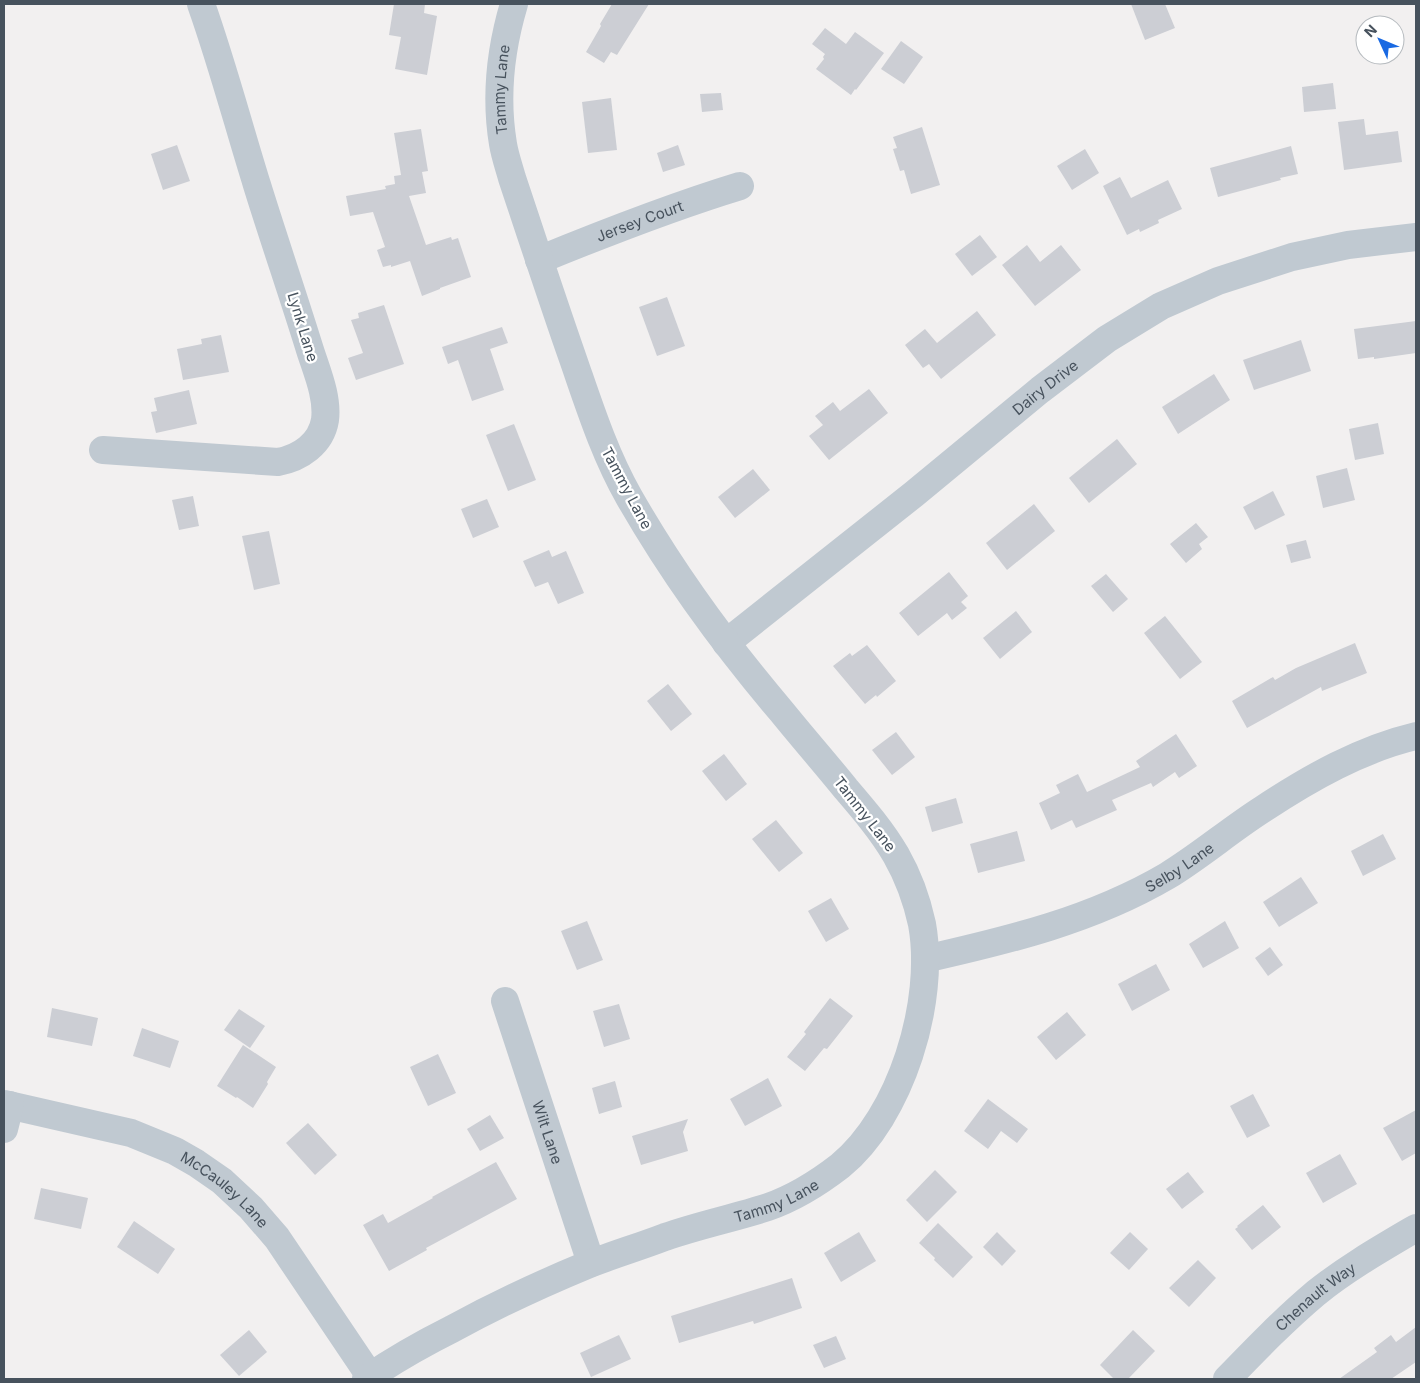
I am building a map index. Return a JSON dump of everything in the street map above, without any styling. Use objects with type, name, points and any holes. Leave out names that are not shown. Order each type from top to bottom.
[{"type":"street","name":"Lynk Lane","points":[[103,450],[278,462],[292,460],[307,451],[318,438],[325,422],[326,405],[324,396],[256,184],[214,40],[201,4]]},
{"type":"street","name":"Tammy Lane","points":[[370,1378],[406,1353],[484,1311],[548,1281],[591,1263],[678,1232],[772,1206],[809,1188],[842,1164],[866,1139],[879,1120],[901,1077],[913,1046],[922,1006],[925,959],[922,925],[912,890],[897,856],[877,826],[754,679],[668,562],[627,493],[600,436],[539,260],[512,178],[504,145],[500,113],[500,68],[506,32],[514,4]]},
{"type":"street","name":"Jersey Court","points":[[539,260],[693,200],[740,186]]},
{"type":"street","name":"Dairy Drive","points":[[726,643],[914,494],[1040,390],[1107,339],[1161,306],[1218,281],[1292,257],[1348,245],[1416,237]]},
{"type":"street","name":"Selby Lane","points":[[925,959],[999,942],[1072,920],[1124,899],[1168,875],[1263,809],[1326,771],[1368,752],[1416,736]]},
{"type":"street","name":"Wilt Lane","points":[[505,1000],[591,1263]]},
{"type":"street","name":"McCauley Lane","points":[[6,1113],[131,1133],[175,1151],[222,1181],[251,1208],[277,1238],[370,1378]]},
{"type":"street","name":"Chenault Way","points":[[1227,1379],[1277,1327],[1317,1292],[1352,1267],[1416,1228]]},
{"type":"building","points":[[394,4],[425,4],[424,13],[437,16],[427,75],[395,69],[401,37],[389,35]]},
{"type":"building","points":[[612,4],[649,4],[617,55],[611,52],[604,63],[586,52]]},
{"type":"building","points":[[1131,4],[1165,4],[1175,28],[1145,40]]},
{"type":"building","points":[[825,28],[846,44],[855,32],[884,53],[851,95],[816,69],[824,59],[825,54],[812,44]]},
{"type":"building","points":[[901,41],[923,57],[904,84],[881,69]]},
{"type":"building","points":[[1333,83],[1336,109],[1304,112],[1302,87]]},
{"type":"building","points":[[721,93],[723,110],[702,112],[700,94]]},
{"type":"building","points":[[611,98],[617,150],[588,153],[582,102]]},
{"type":"building","points":[[1364,119],[1366,135],[1398,131],[1402,162],[1344,170],[1338,122]]},
{"type":"building","points":[[922,127],[940,185],[911,194],[904,170],[900,171],[893,149],[897,148],[893,137]]},
{"type":"building","points":[[421,129],[428,171],[422,172],[426,193],[409,196],[426,245],[451,237],[452,240],[458,238],[471,277],[422,296],[410,261],[391,267],[391,265],[383,267],[377,250],[385,247],[373,212],[350,216],[346,196],[386,189],[385,186],[395,184],[394,176],[401,175],[394,133]]},
{"type":"building","points":[[177,145],[190,181],[163,190],[151,154]]},
{"type":"building","points":[[678,145],[685,165],[663,172],[657,153]]},
{"type":"building","points":[[1291,146],[1298,174],[1218,197],[1210,168]]},
{"type":"building","points":[[1085,149],[1099,173],[1072,190],[1057,166]]},
{"type":"building","points":[[1120,177],[1131,198],[1168,180],[1182,209],[1158,220],[1159,223],[1140,232],[1139,229],[1127,235],[1103,186]]},
{"type":"building","points":[[980,235],[997,257],[972,276],[955,254]]},
{"type":"building","points":[[1027,245],[1040,262],[1061,245],[1081,270],[1035,306],[1002,265]]},
{"type":"building","points":[[667,297],[685,346],[657,356],[639,307]]},
{"type":"building","points":[[384,305],[404,364],[356,380],[348,358],[363,353],[351,320],[359,318],[358,313]]},
{"type":"building","points":[[977,311],[996,335],[941,379],[929,364],[923,368],[905,345],[925,329],[937,343]]},
{"type":"building","points":[[1416,321],[1416,353],[1374,359],[1374,357],[1358,359],[1354,329]]},
{"type":"building","points":[[502,327],[508,343],[490,349],[504,390],[472,401],[458,360],[448,364],[442,347]]},
{"type":"building","points":[[221,335],[229,372],[183,380],[177,349],[202,344],[201,339]]},
{"type":"building","points":[[1301,340],[1311,371],[1254,390],[1243,360]]},
{"type":"building","points":[[1214,374],[1230,400],[1178,434],[1162,407]]},
{"type":"building","points":[[869,389],[888,413],[829,460],[809,436],[823,425],[815,416],[833,402],[840,411]]},
{"type":"building","points":[[189,390],[197,424],[156,433],[151,412],[157,411],[154,398]]},
{"type":"building","points":[[1378,423],[1384,454],[1355,460],[1349,429]]},
{"type":"building","points":[[514,424],[536,480],[508,491],[486,435]]},
{"type":"building","points":[[1117,439],[1137,464],[1089,503],[1069,478]]},
{"type":"building","points":[[1347,468],[1355,500],[1323,508],[1316,476]]},
{"type":"building","points":[[753,469],[770,490],[735,518],[718,497]]},
{"type":"building","points":[[1273,491],[1285,515],[1255,530],[1243,507]]},
{"type":"building","points":[[193,496],[199,526],[179,530],[172,500]]},
{"type":"building","points":[[487,499],[499,527],[473,538],[461,509]]},
{"type":"building","points":[[1034,504],[1055,531],[1007,570],[986,543]]},
{"type":"building","points":[[1196,523],[1208,537],[1199,544],[1202,549],[1186,563],[1170,544]]},
{"type":"building","points":[[269,531],[280,584],[254,590],[242,536]]},
{"type":"building","points":[[1306,540],[1311,558],[1291,563],[1286,545]]},
{"type":"building","points":[[549,550],[552,557],[566,551],[584,593],[558,604],[548,582],[535,587],[523,561]]},
{"type":"building","points":[[949,572],[968,596],[961,602],[967,608],[952,620],[947,613],[918,636],[899,613]]},
{"type":"building","points":[[1106,574],[1128,599],[1113,612],[1091,586]]},
{"type":"building","points":[[1016,611],[1032,632],[1000,659],[983,638]]},
{"type":"building","points":[[1165,616],[1202,662],[1180,679],[1144,633]]},
{"type":"building","points":[[1355,643],[1367,673],[1322,691],[1321,687],[1247,728],[1232,701],[1273,677],[1275,680],[1296,668]]},
{"type":"building","points":[[867,645],[896,681],[877,697],[876,695],[865,704],[833,666],[850,653],[852,656]]},
{"type":"building","points":[[668,684],[692,714],[671,731],[647,701]]},
{"type":"building","points":[[896,732],[915,757],[892,775],[872,750]]},
{"type":"building","points":[[1176,734],[1197,766],[1179,778],[1175,772],[1153,787],[1151,783],[1112,800],[1117,810],[1076,828],[1072,820],[1051,830],[1039,803],[1060,793],[1056,785],[1078,774],[1087,792],[1140,767],[1136,761]]},
{"type":"building","points":[[724,754],[747,784],[726,801],[702,771]]},
{"type":"building","points":[[956,798],[963,823],[932,832],[925,807]]},
{"type":"building","points":[[776,820],[803,853],[779,872],[752,839]]},
{"type":"building","points":[[1017,831],[1025,861],[978,873],[970,844]]},
{"type":"building","points":[[1383,834],[1396,859],[1363,876],[1351,851]]},
{"type":"building","points":[[1301,877],[1318,903],[1279,927],[1263,902]]},
{"type":"building","points":[[831,898],[849,929],[826,942],[808,911]]},
{"type":"building","points":[[587,921],[603,960],[577,970],[561,931]]},
{"type":"building","points":[[1225,921],[1239,948],[1203,968],[1189,944]]},
{"type":"building","points":[[1270,947],[1283,965],[1268,976],[1255,958]]},
{"type":"building","points":[[1156,964],[1170,990],[1132,1011],[1118,984]]},
{"type":"building","points":[[830,998],[853,1016],[827,1049],[824,1048],[805,1071],[787,1057],[806,1034],[804,1032]]},
{"type":"building","points":[[619,1004],[630,1039],[604,1047],[593,1011]]},
{"type":"building","points":[[52,1008],[98,1018],[92,1046],[47,1037]]},
{"type":"building","points":[[239,1009],[265,1026],[250,1048],[224,1030]]},
{"type":"building","points":[[1067,1012],[1086,1035],[1056,1060],[1037,1037]]},
{"type":"building","points":[[142,1028],[179,1041],[170,1068],[133,1056]]},
{"type":"building","points":[[243,1045],[276,1067],[253,1108],[217,1086]]},
{"type":"building","points":[[438,1054],[456,1093],[428,1106],[410,1067]]},
{"type":"building","points":[[768,1078],[782,1106],[745,1126],[730,1099]]},
{"type":"building","points":[[615,1081],[622,1107],[599,1114],[592,1088]]},
{"type":"building","points":[[1253,1094],[1270,1126],[1247,1138],[1230,1106]]},
{"type":"building","points":[[988,1099],[1028,1129],[1017,1143],[1001,1131],[988,1149],[964,1131]]},
{"type":"building","points":[[1416,1110],[1416,1153],[1402,1161],[1383,1128]]},
{"type":"building","points":[[490,1115],[504,1138],[480,1151],[467,1129]]},
{"type":"building","points":[[688,1119],[683,1132],[688,1151],[641,1165],[632,1136]]},
{"type":"building","points":[[308,1123],[337,1155],[315,1175],[286,1143]]},
{"type":"building","points":[[1340,1154],[1357,1184],[1323,1203],[1306,1173]]},
{"type":"building","points":[[496,1162],[517,1199],[426,1248],[427,1250],[389,1271],[363,1225],[383,1214],[388,1223]]},
{"type":"building","points":[[935,1170],[957,1192],[927,1222],[906,1200]]},
{"type":"building","points":[[1188,1172],[1204,1192],[1182,1209],[1166,1189]]},
{"type":"building","points":[[41,1188],[88,1198],[81,1229],[34,1219]]},
{"type":"building","points":[[1263,1205],[1281,1227],[1252,1250],[1235,1229]]},
{"type":"building","points":[[134,1221],[175,1249],[158,1274],[117,1247]]},
{"type":"building","points":[[938,1223],[973,1257],[953,1278],[919,1243]]},
{"type":"building","points":[[859,1232],[876,1261],[841,1282],[824,1253]]},
{"type":"building","points":[[997,1232],[1016,1251],[1002,1266],[983,1247]]},
{"type":"building","points":[[1130,1232],[1148,1249],[1129,1270],[1110,1253]]},
{"type":"building","points":[[1198,1260],[1216,1278],[1189,1307],[1169,1288]]},
{"type":"building","points":[[792,1278],[802,1308],[754,1324],[753,1321],[679,1343],[671,1316]]},
{"type":"building","points":[[1416,1327],[1416,1362],[1391,1379],[1339,1379],[1377,1352],[1374,1348],[1391,1335],[1396,1342]]},
{"type":"building","points":[[249,1330],[267,1352],[239,1376],[220,1355]]},
{"type":"building","points":[[1133,1330],[1155,1351],[1128,1379],[1114,1379],[1100,1365]]},
{"type":"building","points":[[619,1335],[631,1359],[591,1377],[580,1353]]},
{"type":"building","points":[[836,1336],[846,1359],[824,1368],[813,1345]]}]
